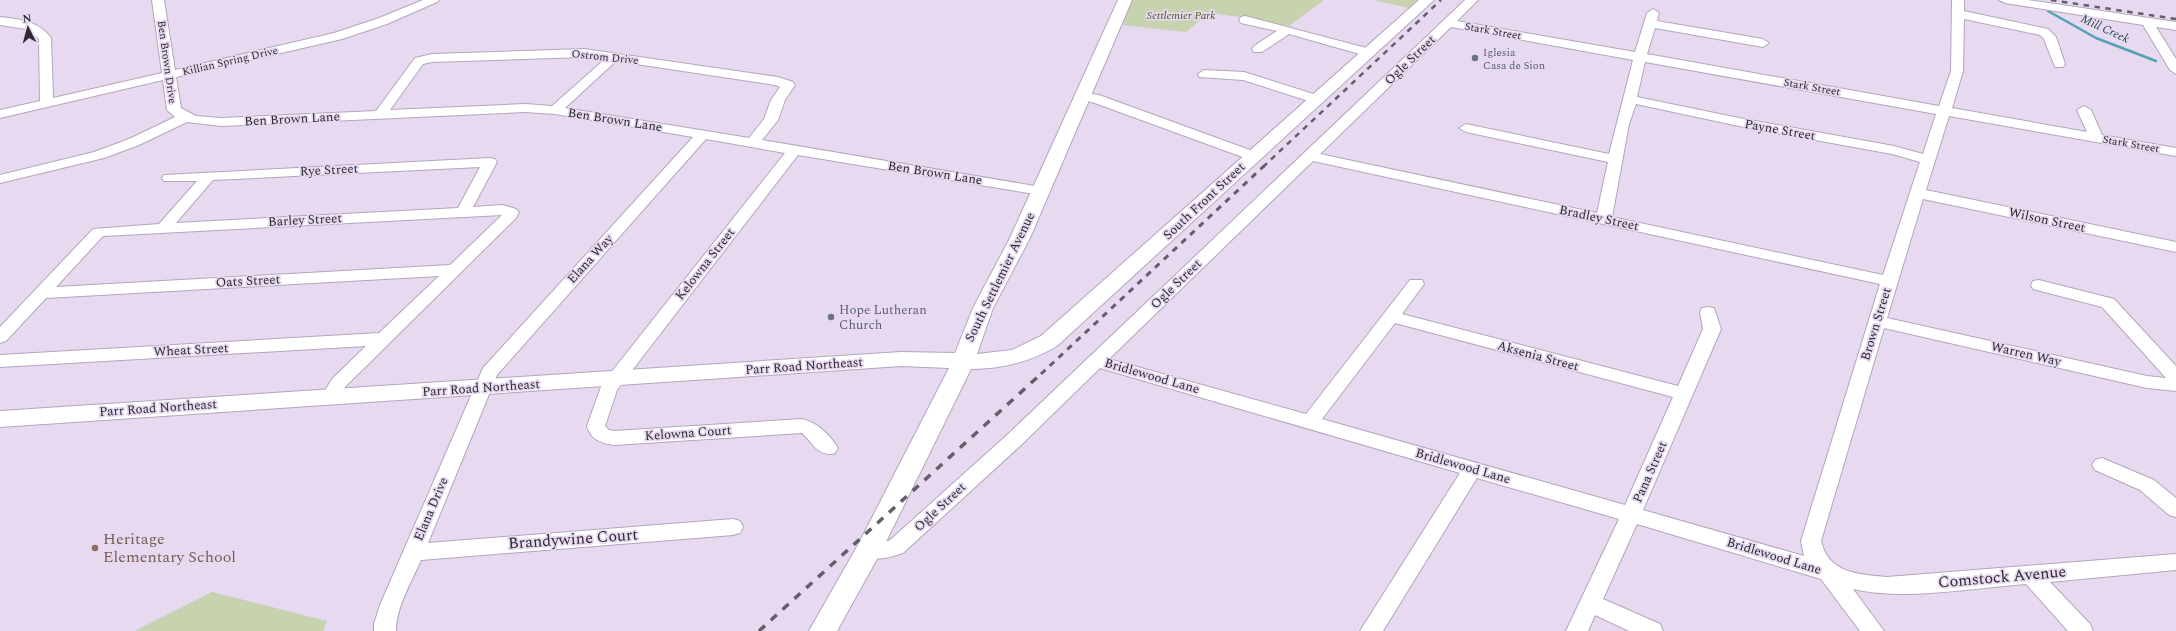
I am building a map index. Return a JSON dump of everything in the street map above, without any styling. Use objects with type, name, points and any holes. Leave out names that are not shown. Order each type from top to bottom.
[{"type":"main road","name":"South Settlemier Avenue","points":[[823,631],[869,550],[958,374],[983,308],[1002,274],[1041,191],[1125,0]]},
{"type":"main road","name":"South Front Street","points":[[962,361],[1007,360],[1040,348],[1164,238],[1253,156],[1318,100],[1427,0]]},
{"type":"main road","name":"Parr Road Northeast","points":[[0,419],[901,360],[962,361]]},
{"type":"street","name":"Ben Brown Drive","points":[[158,0],[174,110],[185,118]]},
{"type":"street","name":"Killian Spring Drive","points":[[0,114],[338,36],[383,21],[433,0]]},
{"type":"street","name":"Ogle Street","points":[[869,550],[887,550],[896,547],[1013,441],[1472,0]]},
{"type":"street","name":"Brown Street","points":[[1873,631],[1814,554],[1811,541],[1889,281],[1958,67],[1958,0]]},
{"type":"street","points":[[2005,0],[2176,26]]},
{"type":"street","points":[[1959,14],[2044,32],[2050,37],[2059,64]]},
{"type":"street","points":[[1604,219],[1622,124],[1626,117],[1640,56],[1651,18],[1763,43]]},
{"type":"street","points":[[1245,20],[1288,30],[1370,53]]},
{"type":"street","points":[[0,21],[28,25],[40,31],[45,38],[47,103]]},
{"type":"street","points":[[2147,21],[2176,70]]},
{"type":"street","name":"Stark Street","points":[[1448,23],[2176,152]]},
{"type":"street","points":[[1258,50],[1288,30]]},
{"type":"street","name":"Ostrom Drive","points":[[380,115],[419,61],[432,58],[547,53],[584,53],[615,56],[778,81],[788,85],[778,100],[772,120],[753,143]]},
{"type":"street","points":[[555,110],[615,56]]},
{"type":"street","points":[[1204,74],[1244,76],[1318,100]]},
{"type":"street","points":[[1083,97],[1094,98],[1253,156]]},
{"type":"street","name":"Payne Street","points":[[1630,99],[1739,122],[1894,150],[1929,160]]},
{"type":"street","name":"Ben Brown Lane","points":[[185,118],[215,123],[525,108],[555,110],[1041,191]]},
{"type":"street","points":[[2084,110],[2097,138]]},
{"type":"street","points":[[0,179],[105,153],[185,118]]},
{"type":"street","points":[[1466,128],[1615,159]]},
{"type":"street","name":"Elana Way","points":[[483,388],[492,369],[703,134]]},
{"type":"street","name":"Kelowna Street","points":[[616,378],[794,150]]},
{"type":"street","name":"Bradley Street","points":[[1310,156],[1889,281]]},
{"type":"street","name":"Rye Street","points":[[169,178],[490,162],[463,212]]},
{"type":"street","points":[[164,228],[209,176]]},
{"type":"street","name":"Wilson Street","points":[[1918,193],[2176,247]]},
{"type":"street","name":"Barley Street","points":[[42,293],[99,232],[503,210],[511,212],[508,218],[455,270]]},
{"type":"street","points":[[330,397],[338,383],[455,270]]},
{"type":"street","name":"Oats Street","points":[[42,293],[455,270]]},
{"type":"street","points":[[1310,422],[1416,284]]},
{"type":"street","points":[[2039,285],[2094,298],[2108,304],[2176,377]]},
{"type":"street","points":[[0,337],[42,293]]},
{"type":"street","name":"Pana Street","points":[[1578,631],[1712,329],[1708,312]]},
{"type":"street","name":"Aksenia Street","points":[[1392,317],[1684,394]]},
{"type":"street","name":"Warren Way","points":[[1877,320],[2146,382],[2176,385]]},
{"type":"street","name":"Wheat Street","points":[[0,361],[382,339]]},
{"type":"street","name":"Bridlewood Lane","points":[[1096,361],[1472,470],[1631,514],[1803,564],[1829,573]]},
{"type":"street","name":"Kelowna Court","points":[[616,378],[607,390],[596,426],[597,431],[606,437],[614,438],[802,426],[808,427],[828,448]]},
{"type":"street","name":"Elana Drive","points":[[385,631],[388,614],[413,552],[483,388]]},
{"type":"street","points":[[2102,465],[2147,485],[2176,509]]},
{"type":"street","points":[[1371,631],[1472,470]]},
{"type":"street","name":"Brandywine Court","points":[[413,552],[733,527]]},
{"type":"street","name":"Comstock Avenue","points":[[1829,573],[1892,586],[2176,562]]},
{"type":"street","points":[[2031,575],[2082,631]]},
{"type":"street","points":[[1590,603],[1652,631]]},
{"type":"green space","name":"Settlemier Park","points":[[1131,0],[1324,0],[1289,26],[1249,18],[1209,13],[1186,32],[1123,25]]},
{"type":"green space","points":[[1373,0],[1417,0],[1409,8]]},
{"type":"green space","points":[[212,592],[327,621],[323,631],[135,631]]},
{"type":"waterway","name":"Mill Creek","points":[[2048,11],[2096,38],[2156,61]]},
{"type":"railway","points":[[1263,167],[1441,0]]},
{"type":"railway","points":[[2051,0],[2176,19]]},
{"type":"railway","points":[[1041,374],[1264,166]]},
{"type":"railway","points":[[759,631],[1042,373]]},
{"type":"place","name":"Iglesia Casa de Sion","points":[[1475,58]]},
{"type":"place","name":"Hope Lutheran Church","points":[[831,317]]},
{"type":"place","name":"Heritage Elementary School","points":[[95,548]]}]
